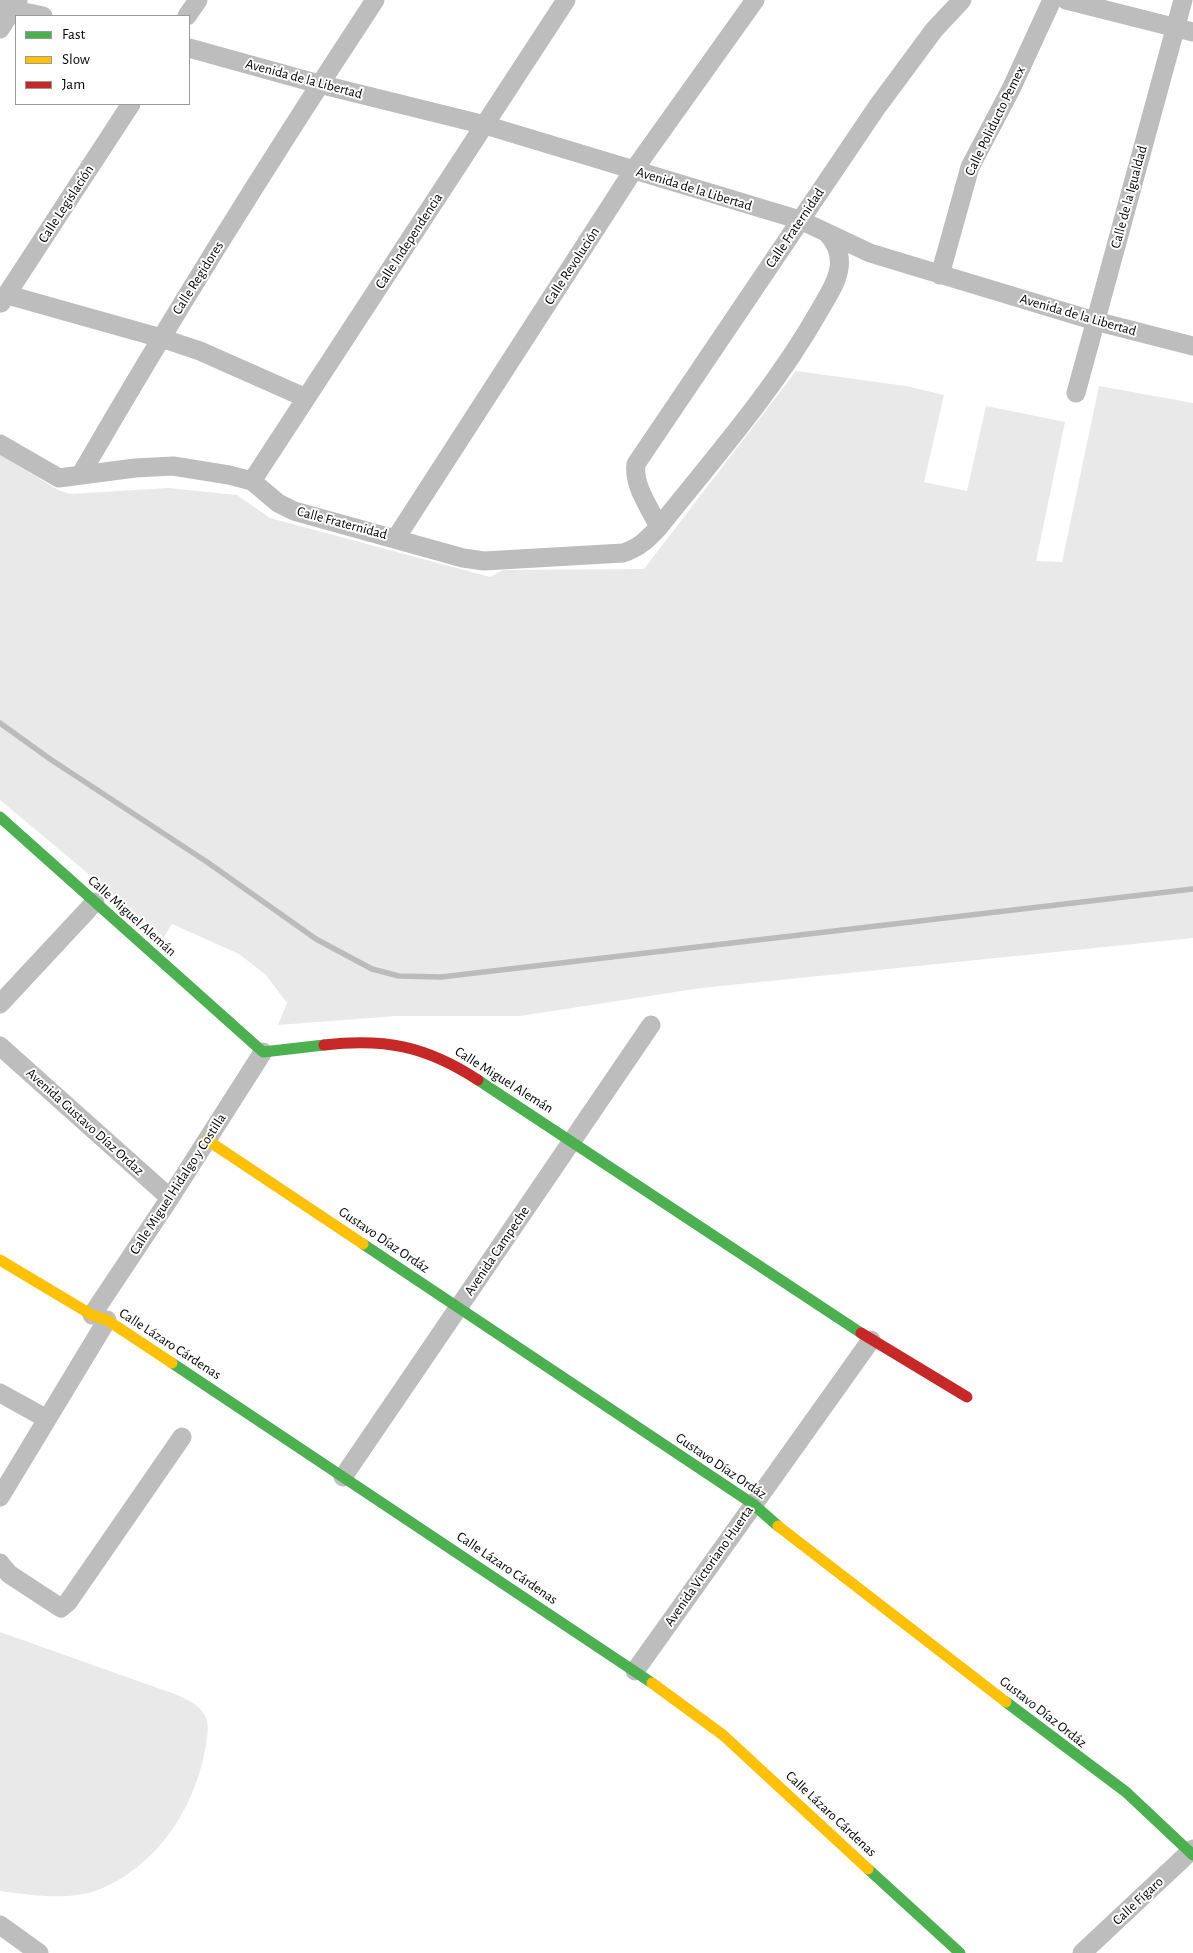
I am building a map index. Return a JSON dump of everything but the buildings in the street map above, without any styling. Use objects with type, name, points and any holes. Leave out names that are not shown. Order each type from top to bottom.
[{"type":"street","points":[[188,15],[198,0]]},
{"type":"street","name":"Calle Regidores","points":[[81,474],[161,338],[320,84],[375,0]]},
{"type":"street","name":"Calle Independencia","points":[[252,481],[566,0]]},
{"type":"street","name":"Calle Revolución","points":[[396,538],[633,171],[754,0]]},
{"type":"street","name":"Calle Fraternidad","points":[[659,527],[638,483],[635,474],[636,464],[877,107],[934,30],[962,0]]},
{"type":"street","name":"Calle Poliducto Pemex","points":[[940,275],[970,167],[1010,89],[1052,0]]},
{"type":"street","points":[[1066,0],[1184,30]]},
{"type":"street","name":"Calle de la Igualdad","points":[[1076,393],[1095,321],[1184,30],[1183,0]]},
{"type":"street","points":[[0,29],[10,6],[40,15]]},
{"type":"street","name":"Avenida de la Libertad","points":[[190,48],[485,126],[800,220],[870,253],[940,275],[1095,321],[1193,346]]},
{"type":"street","name":"Calle Legislación","points":[[4,300],[130,105]]},
{"type":"street","name":"Calle Fraternidad","points":[[0,444],[59,478],[135,468],[173,466],[202,469],[252,481],[278,503],[294,511],[463,558],[484,561],[623,553],[634,550],[659,527],[762,398],[804,338],[834,284],[839,269],[834,242],[827,233]]},
{"type":"street","points":[[4,300],[161,338],[200,351],[306,398]]},
{"type":"street","name":"Calle Miguel Alemán","points":[[0,817],[263,1052],[370,1042],[409,1046],[435,1055],[463,1070],[572,1141],[871,1340],[967,1397]]},
{"type":"street","points":[[0,1004],[95,902]]},
{"type":"street","name":"Avenida Campeche","points":[[343,1477],[651,1025]]},
{"type":"street","name":"Avenida Gustavo Díaz Ordaz","points":[[0,1046],[170,1198]]},
{"type":"street","name":"Calle Miguel Hidalgo y Costilla","points":[[0,1497],[48,1419],[99,1317],[170,1198],[263,1052]]},
{"type":"street","name":"Gustavo Díaz Ordáz","points":[[207,1140],[753,1504],[792,1538],[1074,1755],[1126,1792],[1192,1852]]},
{"type":"street","name":"Calle Lázaro Cárdenas","points":[[0,1260],[99,1317],[635,1670],[730,1741],[960,1953]]},
{"type":"street","name":"Avenida Victoriano Huerta","points":[[635,1670],[871,1340]]},
{"type":"street","points":[[0,1393],[48,1419]]},
{"type":"street","points":[[0,1563],[10,1574],[61,1608],[68,1602],[182,1436]]},
{"type":"street","name":"Calle Fígaro","points":[[1082,1953],[1192,1852]]},
{"type":"street","points":[[0,1925],[39,1953]]},
{"type":"shaded area","points":[[796,371],[906,386],[944,395],[924,482],[967,491],[986,406],[1065,422],[1036,561],[1062,562],[1099,386],[1193,403],[1193,938],[701,988],[520,1016],[396,1016],[278,1025],[287,1003],[266,975],[239,954],[172,924],[164,937],[0,800],[0,454],[58,490],[70,494],[168,488],[237,495],[270,518],[490,577],[503,570],[644,569]]},
{"type":"shaded area","points":[[0,1632],[180,1696],[192,1702],[206,1718],[208,1731],[204,1755],[198,1777],[180,1817],[168,1836],[153,1853],[136,1868],[98,1890],[62,1896],[0,1891]]},
{"type":"waterway","points":[[0,723],[50,759],[207,862],[316,939],[372,969],[399,976],[441,977],[1193,889]]},
{"type":"traffic: fast","points":[[0,817],[263,1052],[324,1045]]},
{"type":"traffic: fast","points":[[478,1080],[861,1333]]},
{"type":"traffic: fast","points":[[363,1244],[753,1504],[778,1526]]},
{"type":"traffic: fast","points":[[172,1363],[652,1683]]},
{"type":"traffic: fast","points":[[1006,1702],[1126,1792],[1193,1855]]},
{"type":"traffic: fast","points":[[868,1869],[960,1953]]},
{"type":"traffic: slow","points":[[207,1140],[363,1244]]},
{"type":"traffic: slow","points":[[0,1260],[92,1315],[107,1320],[172,1363]]},
{"type":"traffic: slow","points":[[778,1526],[1006,1702]]},
{"type":"traffic: slow","points":[[652,1683],[723,1735],[868,1869]]},
{"type":"traffic: jam","points":[[324,1045],[366,1043],[404,1047],[441,1059],[478,1080]]},
{"type":"traffic: jam","points":[[861,1333],[967,1397]]}]
